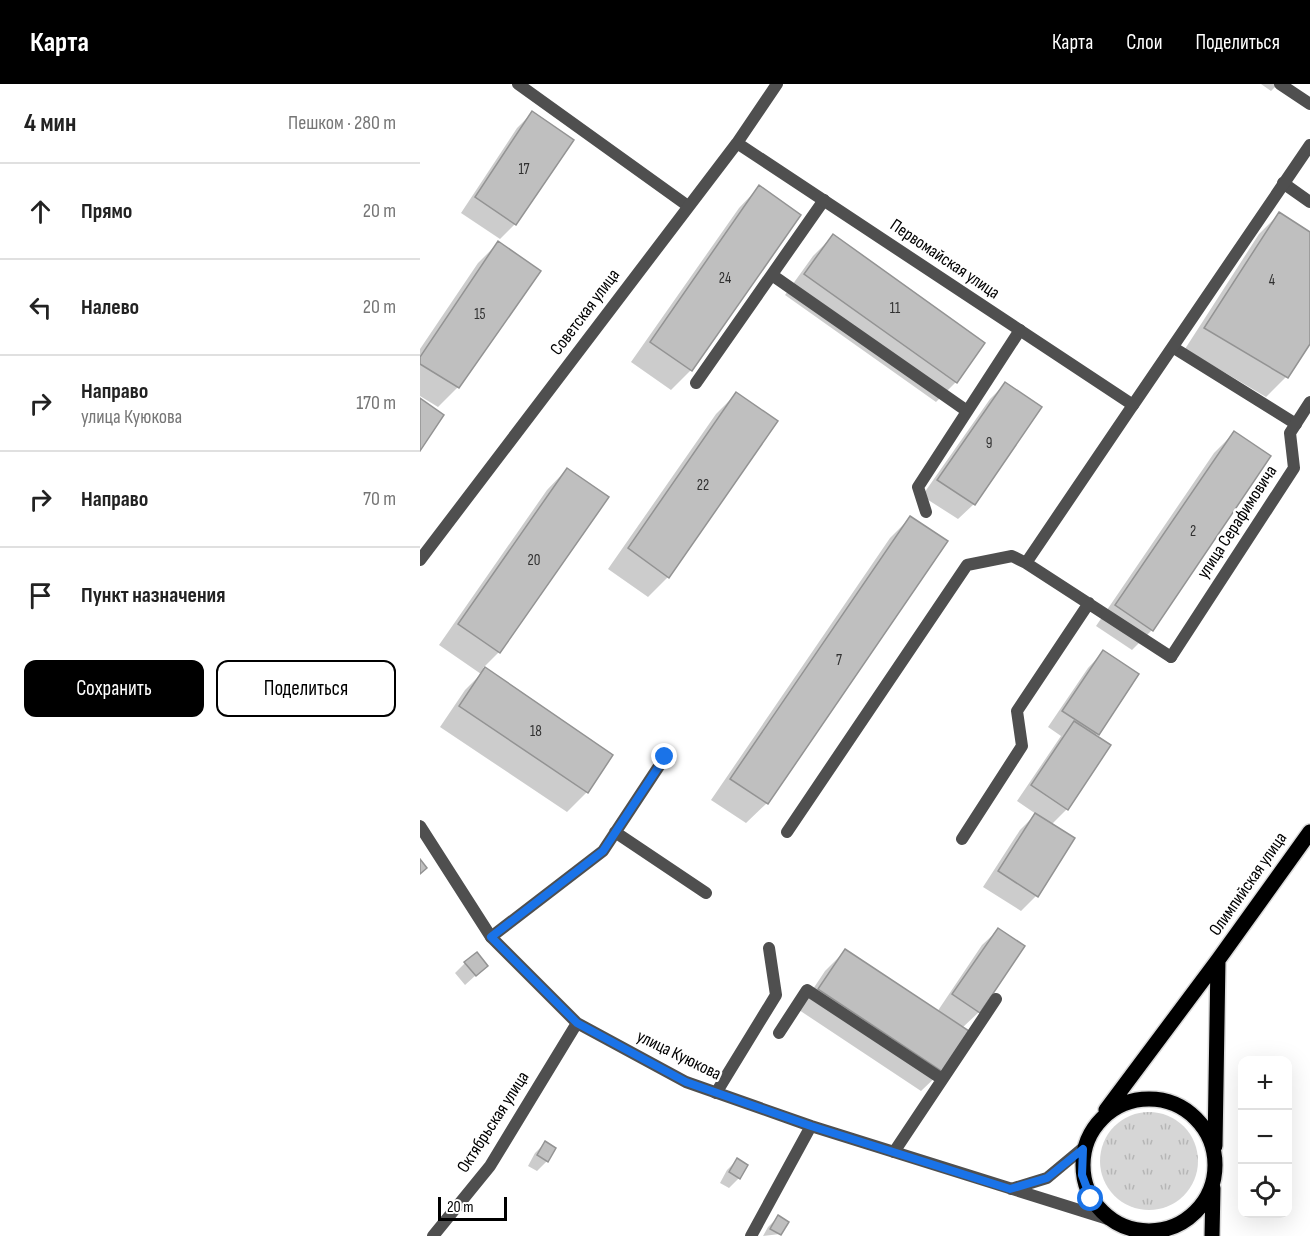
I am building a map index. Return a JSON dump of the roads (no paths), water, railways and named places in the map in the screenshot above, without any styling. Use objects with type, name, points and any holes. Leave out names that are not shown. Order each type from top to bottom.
[{"type":"main road","name":"Олимпийская улица","points":[[1094,1125],[1307,840]]},
{"type":"main road","points":[[1212,1236],[1218,960]]},
{"type":"main road","points":[[1214,1181],[1203,1204],[1183,1222],[1159,1231],[1136,1233],[1108,1219],[1091,1199],[1082,1175],[1083,1149],[1094,1125],[1114,1107],[1138,1098],[1165,1099],[1188,1110],[1206,1130],[1215,1155]]},
{"type":"street","points":[[518,84],[688,206]]},
{"type":"street","name":"Советская улица","points":[[420,560],[736,143],[777,84]]},
{"type":"street","points":[[1280,84],[1310,104]]},
{"type":"street","name":"Первомайская улица","points":[[736,143],[1133,405]]},
{"type":"street","points":[[1026,563],[1310,145]]},
{"type":"street","points":[[1283,183],[1310,202]]},
{"type":"street","points":[[696,383],[824,200]]},
{"type":"street","points":[[772,275],[967,411]]},
{"type":"street","points":[[926,512],[918,487],[1020,330]]},
{"type":"street","points":[[1174,348],[1296,424]]},
{"type":"street","name":"улица Серафимовича","points":[[1089,603],[1171,657],[1294,468],[1290,433],[1310,402]]},
{"type":"street","points":[[787,832],[967,565],[1012,556],[1089,603],[1017,711],[1022,746],[962,839]]},
{"type":"street","points":[[491,937],[603,851],[665,757]]},
{"type":"street","name":"улица Куюкова","points":[[420,826],[491,937],[577,1023],[686,1082],[811,1126],[1108,1219]]},
{"type":"street","points":[[615,832],[706,892]]},
{"type":"street","points":[[716,1093],[776,995],[768,948]]},
{"type":"street","points":[[779,1032],[807,990],[942,1079]]},
{"type":"street","points":[[894,1152],[996,999]]},
{"type":"street","name":"Октябрьская улица","points":[[433,1236],[490,1166],[577,1023]]},
{"type":"street","points":[[751,1236],[811,1126]]},
{"type":"street","points":[[1010,1189],[1047,1178],[1083,1149]]}]
